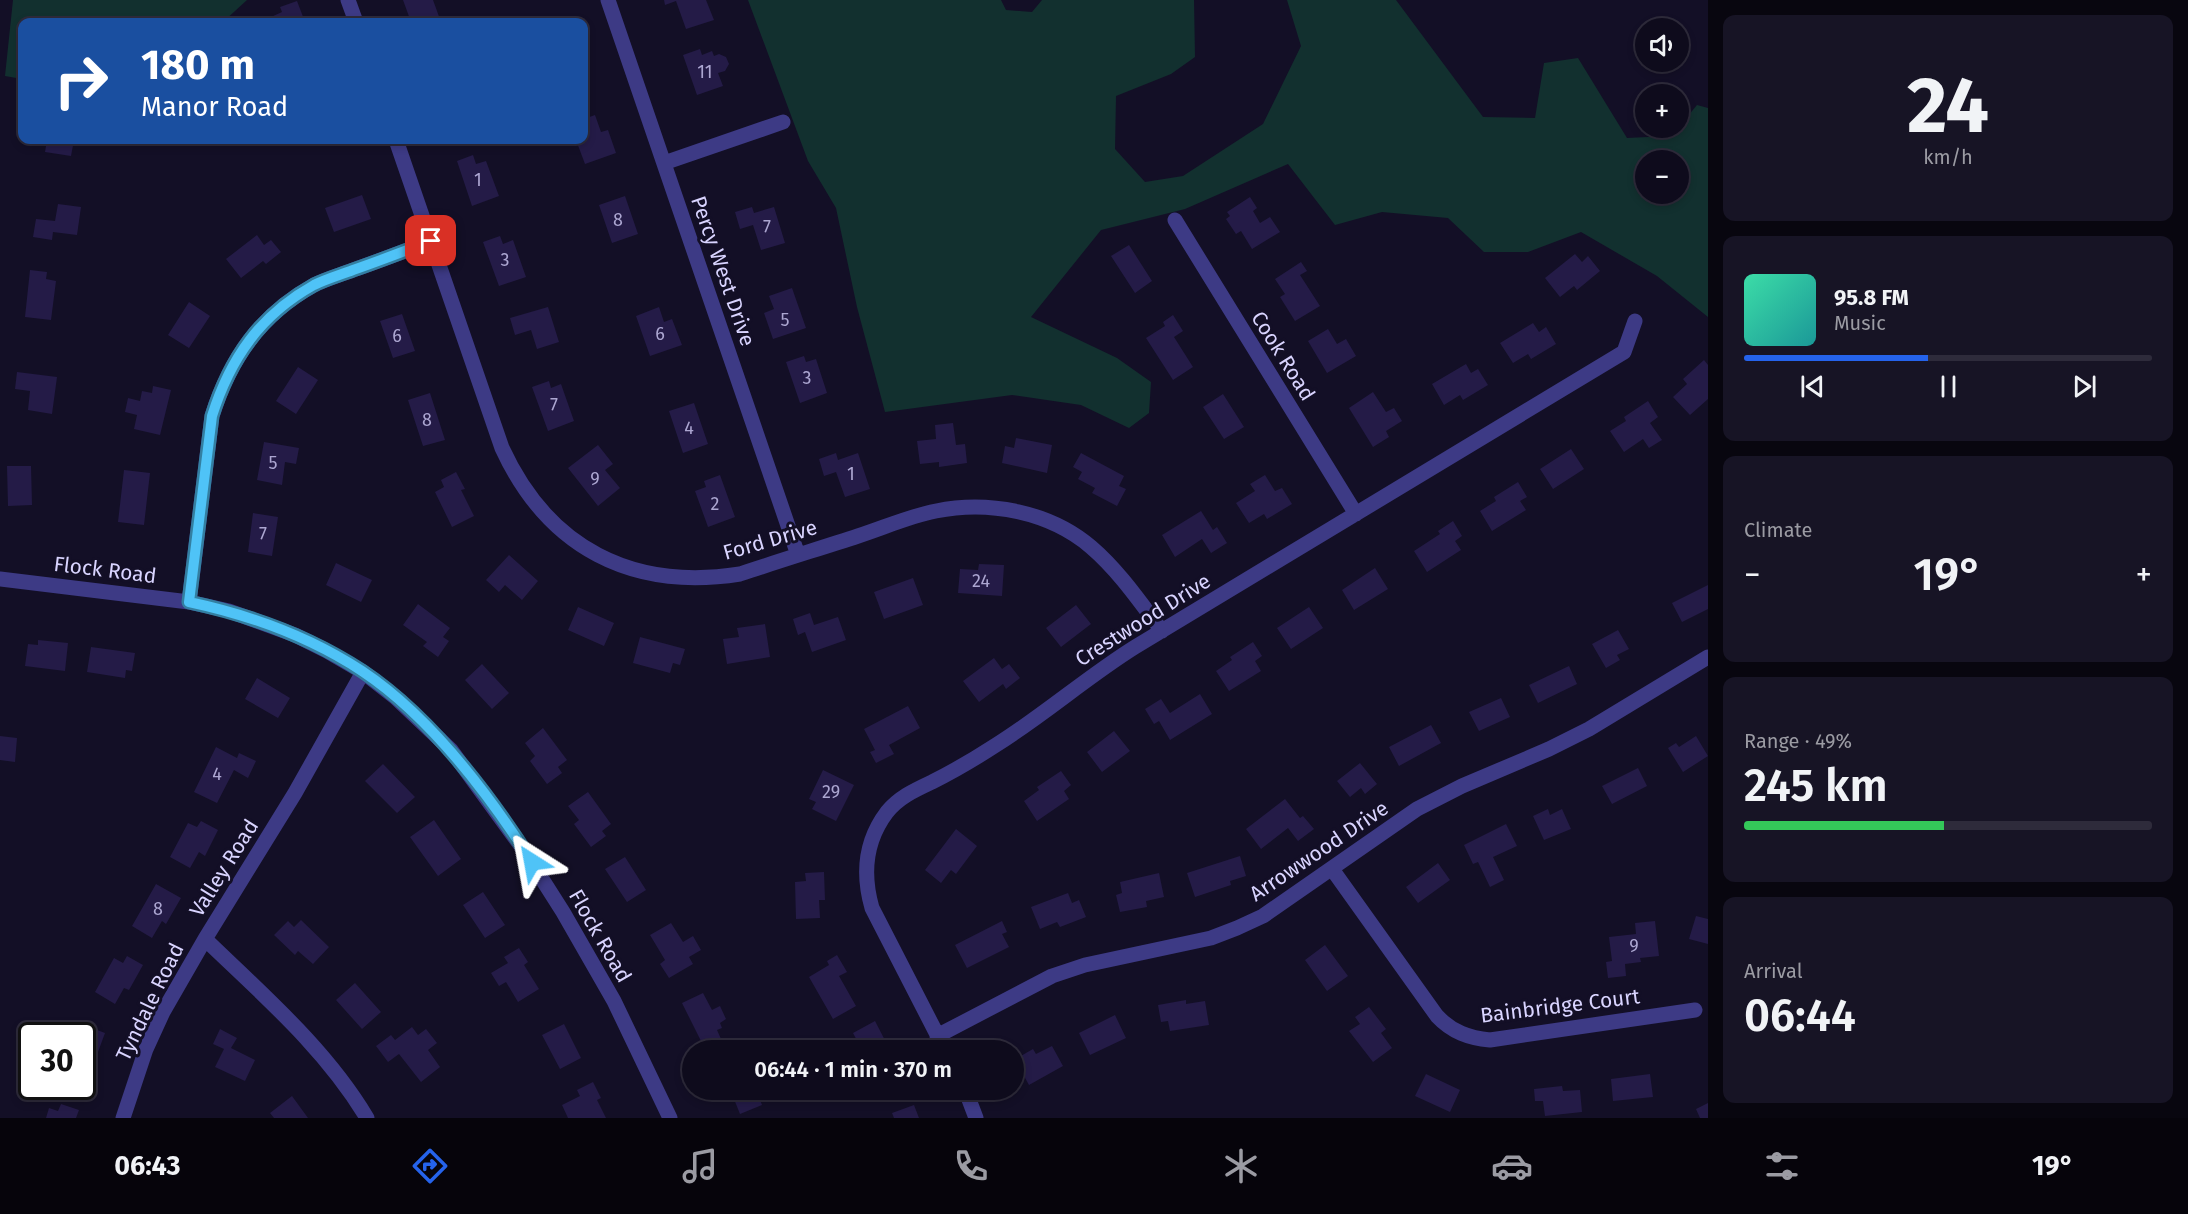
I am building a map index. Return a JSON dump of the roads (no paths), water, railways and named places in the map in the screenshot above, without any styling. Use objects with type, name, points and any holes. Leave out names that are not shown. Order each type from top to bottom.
[{"type":"street","points":[[348,0],[355,18]]},
{"type":"street","name":"Percy West Drive","points":[[608,0],[798,555]]},
{"type":"street","points":[[664,163],[783,122]]},
{"type":"street","name":"Ford Drive","points":[[397,144],[501,448],[512,471],[546,517],[592,552],[622,566],[654,575],[682,579],[715,578],[740,574],[934,511],[959,507],[1011,510],[1042,519],[1089,545],[1111,565],[1162,631]]},
{"type":"street","name":"Cook Road","points":[[1175,220],[1356,514]]},
{"type":"street","points":[[189,602],[212,416],[220,389],[232,364],[248,340],[267,319],[289,301],[316,284],[431,241]]},
{"type":"street","name":"Crestwood Drive","points":[[939,1040],[872,908],[866,888],[865,868],[869,847],[876,828],[888,811],[902,798],[996,746],[1095,673],[1162,631],[1624,352],[1635,321]]},
{"type":"street","name":"Flock Road","points":[[0,579],[189,602],[228,611],[295,635],[363,672],[416,715],[451,750],[521,846],[563,912],[614,1001],[670,1118]]},
{"type":"street","name":"Arrowwood Drive","points":[[937,1036],[1052,976],[1085,965],[1211,938],[1263,916],[1417,809],[1462,786],[1549,749],[1589,729],[1708,657]]},
{"type":"street","name":"Valley Road","points":[[363,672],[295,793],[205,939],[306,1038],[336,1073],[367,1118]]},
{"type":"street","name":"Bainbridge Court","points":[[1332,869],[1437,1016],[1456,1032],[1471,1038],[1490,1040],[1695,1010]]},
{"type":"street","name":"Tyndale Road","points":[[123,1118],[146,1049],[163,1012],[205,939]]},
{"type":"street","points":[[969,1100],[976,1118]]}]
